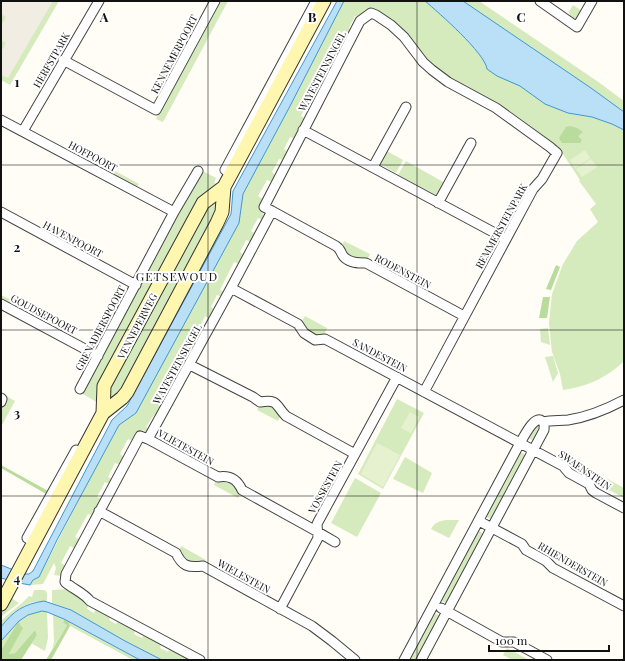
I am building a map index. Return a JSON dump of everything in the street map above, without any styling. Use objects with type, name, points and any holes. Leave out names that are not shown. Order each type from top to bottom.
[{"type":"street","name":"HERFSTPARK","points":[[23,131],[63,60],[99,1]]},
{"type":"street","name":"KENNEMERPOORT","points":[[63,60],[156,110],[214,1]]},
{"type":"street","name":"VENNEPERWEG","points":[[231,174],[225,170],[316,1]]},
{"type":"street","name":"VENNEPERWEG","points":[[97,419],[127,392],[222,212],[224,187],[324,1]]},
{"type":"street","points":[[540,1],[577,27],[592,1]]},
{"type":"street","name":"WAYESTEINSINGEL","points":[[148,439],[190,365],[272,211],[264,207],[360,21],[371,13]]},
{"type":"street","name":"REMMERSTEINPARK","points":[[371,13],[390,24],[404,37],[423,62],[432,70],[448,82],[496,108],[557,153],[542,179],[533,188],[424,392]]},
{"type":"street","points":[[373,168],[406,107]]},
{"type":"street","name":"HOFPOORT","points":[[1,120],[174,212]]},
{"type":"street","points":[[303,130],[506,239]]},
{"type":"street","points":[[438,203],[471,143]]},
{"type":"street","name":"GRENADIERSPOORT","points":[[80,389],[174,212],[198,171]]},
{"type":"street","name":"VENNEPERWEG","points":[[3,600],[97,419],[104,386],[203,203],[224,187]]},
{"type":"street","name":"RODENSTEIN","points":[[272,211],[336,246],[343,256],[351,261],[366,263],[464,316]]},
{"type":"street","name":"HAVENPOORT","points":[[1,212],[136,285]]},
{"type":"street","name":"SANDESTEIN","points":[[231,288],[298,324],[304,333],[315,340],[325,339],[520,443]]},
{"type":"street","name":"GOUDSEPOORT","points":[[1,304],[98,356]]},
{"type":"street","points":[[190,365],[260,402],[270,400],[277,404],[286,416],[355,454]]},
{"type":"street","name":"VOSSESTEIN","points":[[280,609],[318,538],[318,522],[397,377]]},
{"type":"street","points":[[404,660],[520,443],[533,422],[538,420],[544,422],[569,420],[624,401]]},
{"type":"street","points":[[421,660],[446,611],[534,450],[544,430],[544,422]]},
{"type":"street","points":[[148,439],[140,436],[66,574],[65,582],[70,587],[87,597],[90,601],[200,660]]},
{"type":"street","name":"VLIETESTEIN","points":[[148,439],[218,477],[226,476],[238,482],[242,490],[335,542]]},
{"type":"street","name":"SWAENSTEIN","points":[[520,443],[563,466],[569,473],[589,484],[592,490],[596,493],[624,508]]},
{"type":"street","name":"WIELESTEIN","points":[[99,511],[176,553],[180,561],[191,567],[203,566],[312,626],[355,660]]},
{"type":"street","name":"RHIENDERSTEIN","points":[[479,521],[522,544],[526,550],[546,561],[553,568],[624,606]]},
{"type":"street","points":[[434,605],[502,642],[514,642],[547,660]]},
{"type":"green space","points":[[1,1],[59,1],[10,85],[1,80]]},
{"type":"green space","points":[[219,1],[228,1],[163,122],[156,119]]},
{"type":"green space","points":[[344,1],[430,1],[487,58],[489,63],[486,67],[487,69],[520,83],[545,104],[568,113],[592,117],[624,130],[624,361],[611,372],[596,381],[580,387],[563,390],[560,374],[552,352],[549,323],[552,294],[563,264],[577,241],[598,222],[590,209],[596,204],[579,181],[580,180],[563,154],[430,66],[407,37],[365,10],[359,17],[355,16],[349,28],[352,31],[347,40],[343,38],[336,50],[341,53],[336,63],[331,61],[326,72],[330,75],[325,83],[320,81],[313,94],[318,98],[314,105],[308,102],[301,116],[306,119],[295,139],[290,137],[284,149],[288,152],[284,160],[279,159],[272,172],[276,176],[272,182],[267,180],[258,196],[263,199],[259,210],[265,216],[263,220],[258,218],[251,231],[256,234],[251,242],[246,240],[240,252],[244,255],[239,264],[234,262],[220,290],[225,292],[223,297],[217,295],[211,307],[215,310],[211,319],[205,316],[199,329],[203,332],[199,340],[194,337],[186,352],[191,355],[181,373],[176,371],[170,383],[174,386],[169,394],[165,392],[158,405],[162,408],[157,417],[154,415],[146,427],[150,430],[147,433],[143,430],[133,441],[128,439],[120,454],[124,457],[120,465],[115,463],[108,477],[112,479],[110,484],[105,482],[97,497],[102,499],[93,516],[88,514],[75,537],[80,540],[75,549],[70,546],[61,563],[66,566],[61,576],[54,575],[56,568],[54,563],[43,584],[30,585],[33,580],[39,577],[119,425],[136,413],[239,223],[243,194]]},
{"type":"green space","points":[[463,1],[479,1],[597,81],[624,101],[624,112],[591,88]]},
{"type":"green space","points":[[573,5],[582,11],[579,17],[575,19],[570,16],[569,12]]},
{"type":"green space","points":[[570,126],[583,132],[578,136],[582,140],[580,143],[562,143],[559,138],[566,127]]},
{"type":"green space","points":[[385,150],[403,160],[396,173],[378,163]]},
{"type":"green space","points":[[585,150],[590,158],[575,168],[570,160]]},
{"type":"green space","points":[[591,159],[597,167],[582,177],[576,169]]},
{"type":"green space","points":[[406,161],[445,183],[438,196],[398,175]]},
{"type":"green space","points":[[104,165],[139,184],[136,188],[102,169]]},
{"type":"green space","points":[[201,170],[216,178],[214,183],[221,185],[203,200],[100,404],[81,393]]},
{"type":"green space","points":[[219,195],[218,215],[120,395],[108,403],[109,387],[205,207]]},
{"type":"green space","points":[[344,241],[370,254],[367,260],[357,259],[350,256],[342,247]]},
{"type":"green space","points":[[556,265],[560,267],[551,290],[546,289]]},
{"type":"green space","points":[[1,295],[19,304],[16,309],[1,300]]},
{"type":"green space","points":[[543,297],[550,297],[547,318],[539,318]]},
{"type":"green space","points":[[305,316],[327,328],[324,335],[314,336],[310,335],[306,331],[301,323]]},
{"type":"green space","points":[[548,328],[550,345],[541,342],[540,329]]},
{"type":"green space","points":[[553,356],[558,373],[553,382],[545,357]]},
{"type":"green space","points":[[6,396],[15,401],[1,427],[1,405]]},
{"type":"green space","points":[[397,399],[424,413],[383,489],[358,474]]},
{"type":"green space","points":[[270,404],[276,408],[280,417],[278,421],[257,410],[259,406]]},
{"type":"green space","points":[[410,412],[419,417],[411,433],[401,428]]},
{"type":"green space","points":[[537,424],[540,429],[534,441],[527,437]]},
{"type":"green space","points":[[377,443],[400,455],[383,487],[361,474]]},
{"type":"green space","points":[[520,452],[527,456],[494,521],[485,516],[514,460],[516,460]]},
{"type":"green space","points":[[405,457],[432,473],[423,493],[393,479]]},
{"type":"green space","points":[[1,465],[50,492],[48,495],[1,468]]},
{"type":"green space","points":[[355,478],[381,493],[357,537],[331,523]]},
{"type":"green space","points":[[606,478],[624,488],[624,498],[602,486]]},
{"type":"green space","points":[[226,479],[235,484],[241,493],[238,498],[214,485],[216,480]]},
{"type":"green space","points":[[446,520],[459,520],[449,538],[431,529],[437,523]]},
{"type":"green space","points":[[478,529],[484,535],[448,604],[440,600]]},
{"type":"green space","points":[[181,546],[206,560],[204,565],[193,564],[187,561],[179,551]]},
{"type":"green space","points":[[68,589],[89,603],[87,609],[94,613],[96,607],[111,615],[109,620],[116,624],[119,620],[136,629],[134,634],[142,638],[145,633],[162,642],[160,648],[168,652],[170,647],[187,656],[186,660],[162,660],[71,610],[52,603],[52,590]]},
{"type":"green space","points":[[34,590],[46,591],[47,602],[40,601],[27,604],[15,612],[1,627],[1,621],[29,596],[32,597]]},
{"type":"green space","points":[[10,597],[19,603],[1,616],[11,601],[9,600]]},
{"type":"green space","points":[[42,611],[47,612],[48,638],[45,651],[31,643],[37,635],[35,630],[15,653],[9,654],[22,629],[19,622],[1,650],[1,641],[19,621],[29,615]]},
{"type":"green space","points":[[53,614],[64,619],[63,623],[67,625],[52,649],[54,642]]},
{"type":"green space","points":[[435,614],[441,616],[418,660],[408,660],[427,623]]},
{"type":"green space","points":[[64,619],[69,622],[70,626],[51,660],[46,660],[67,625],[63,623]]},
{"type":"green space","points":[[19,621],[23,628],[9,654],[15,653],[35,630],[37,635],[21,660],[1,660],[1,650]]},
{"type":"green space","points":[[69,622],[140,660],[133,660],[70,626]]},
{"type":"green space","points":[[507,648],[529,660],[512,660],[503,655]]},
{"type":"shaded area","points":[[1,1],[53,1],[8,78],[1,75],[1,48],[3,49],[6,43],[1,40],[1,24],[6,17],[1,14]]},
{"type":"water","points":[[337,1],[344,1],[243,194],[239,223],[136,413],[119,425],[57,540],[39,577],[33,580],[30,585],[1,578],[1,565],[24,574],[29,574],[33,571],[112,420],[127,406],[231,214],[233,191]]},
{"type":"water","points":[[425,1],[463,1],[624,112],[624,130],[592,117],[568,113],[545,104],[520,86],[497,76],[487,69],[478,53],[470,44]]},
{"type":"water","points":[[44,601],[71,610],[162,660],[140,660],[64,619],[42,611],[28,615],[19,621],[1,641],[1,627],[10,617],[25,606]]},
{"type":"district","name":"GETSEWOUD","points":[[177,276]]}]
